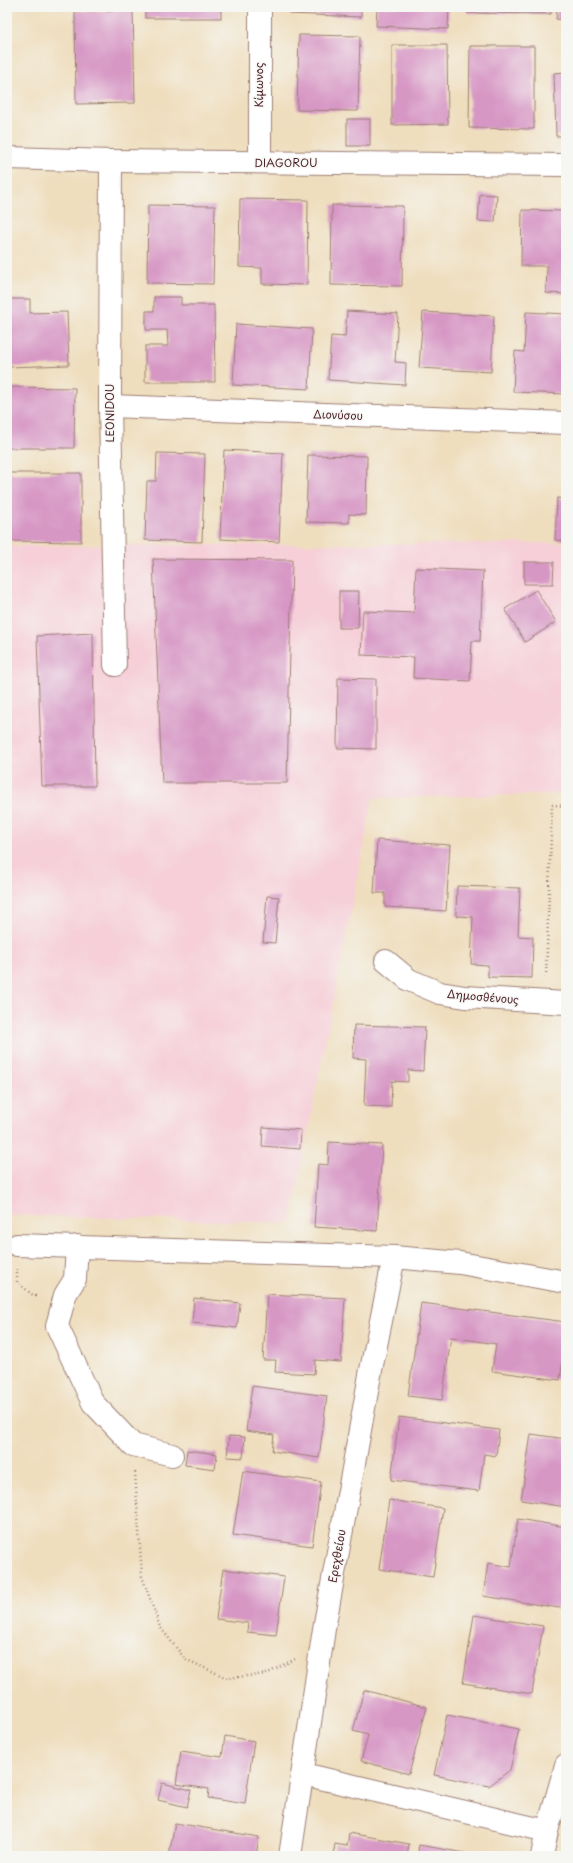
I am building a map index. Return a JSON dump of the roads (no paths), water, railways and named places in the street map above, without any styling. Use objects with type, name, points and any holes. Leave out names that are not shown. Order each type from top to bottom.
[{"type":"street","name":"Κίμωνος","points":[[260,7],[260,162]]},
{"type":"street","name":"DIAGOROU","points":[[7,158],[111,161],[566,165]]},
{"type":"street","name":"LEONIDOU","points":[[111,161],[110,406],[115,665]]},
{"type":"street","name":"Διονύσου","points":[[110,406],[566,423]]},
{"type":"street","name":"Δημοσθένους","points":[[386,961],[409,980],[440,993],[465,997],[555,1002]]},
{"type":"street","points":[[17,1245],[394,1257],[460,1263],[566,1282]]},
{"type":"street","points":[[77,1246],[75,1279],[65,1295],[57,1326],[93,1403],[133,1445],[172,1455]]},
{"type":"street","name":"Ερεχθείου","points":[[290,1856],[319,1662],[370,1375],[394,1257]]},
{"type":"street","points":[[542,1856],[547,1831],[566,1765]]},
{"type":"street","points":[[303,1774],[547,1831]]}]
